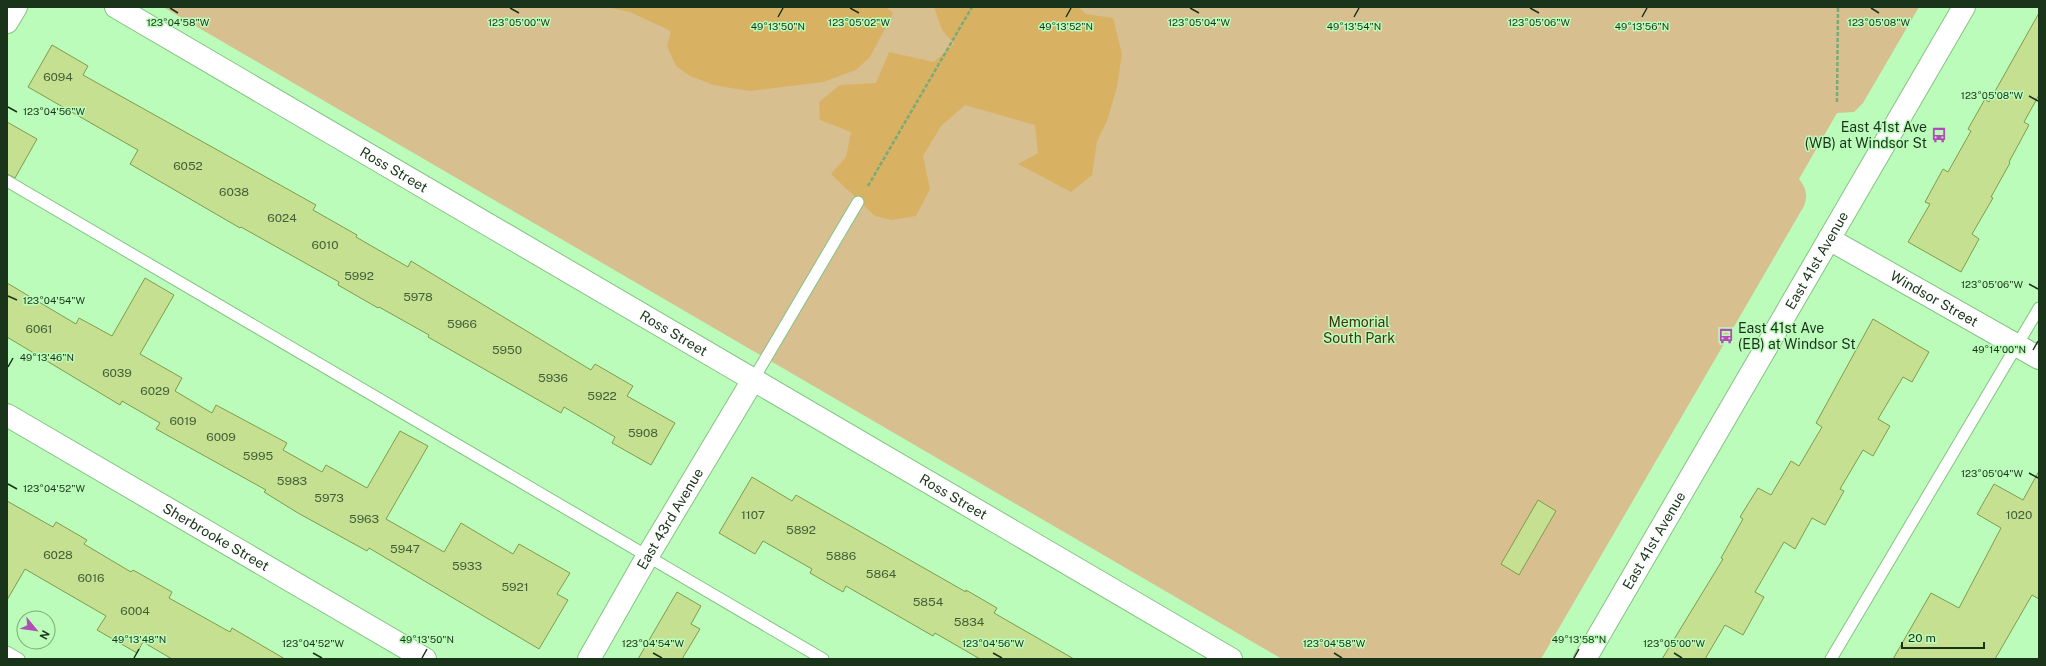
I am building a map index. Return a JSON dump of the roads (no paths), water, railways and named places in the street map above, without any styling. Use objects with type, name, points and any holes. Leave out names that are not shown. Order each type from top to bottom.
[{"type":"street","points":[[7,22],[16,7]]},
{"type":"street","name":"Ross Street","points":[[116,7],[1231,659]]},
{"type":"street","name":"East 41st Avenue","points":[[1585,659],[1964,7]]},
{"type":"street","name":"Windsor Street","points":[[1829,239],[2039,358]]},
{"type":"street","name":"East 43rd Avenue","points":[[589,659],[647,556],[753,380]]},
{"type":"street","name":"Sherbrooke Street","points":[[7,415],[425,659]]},
{"type":"lane","points":[[7,181],[823,659]]},
{"type":"lane","points":[[753,380],[858,202]]},
{"type":"lane","points":[[1831,659],[2039,308]]},
{"type":"lane","points":[[7,652],[19,659]]},
{"type":"place","name":"East 41st Ave (WB) at Windsor St","points":[[1939,135]]},
{"type":"place","name":"East 41st Ave (EB) at Windsor St","points":[[1726,336]]},
{"type":"park label","name":"Memorial South Park","points":[[1359,330]]}]
